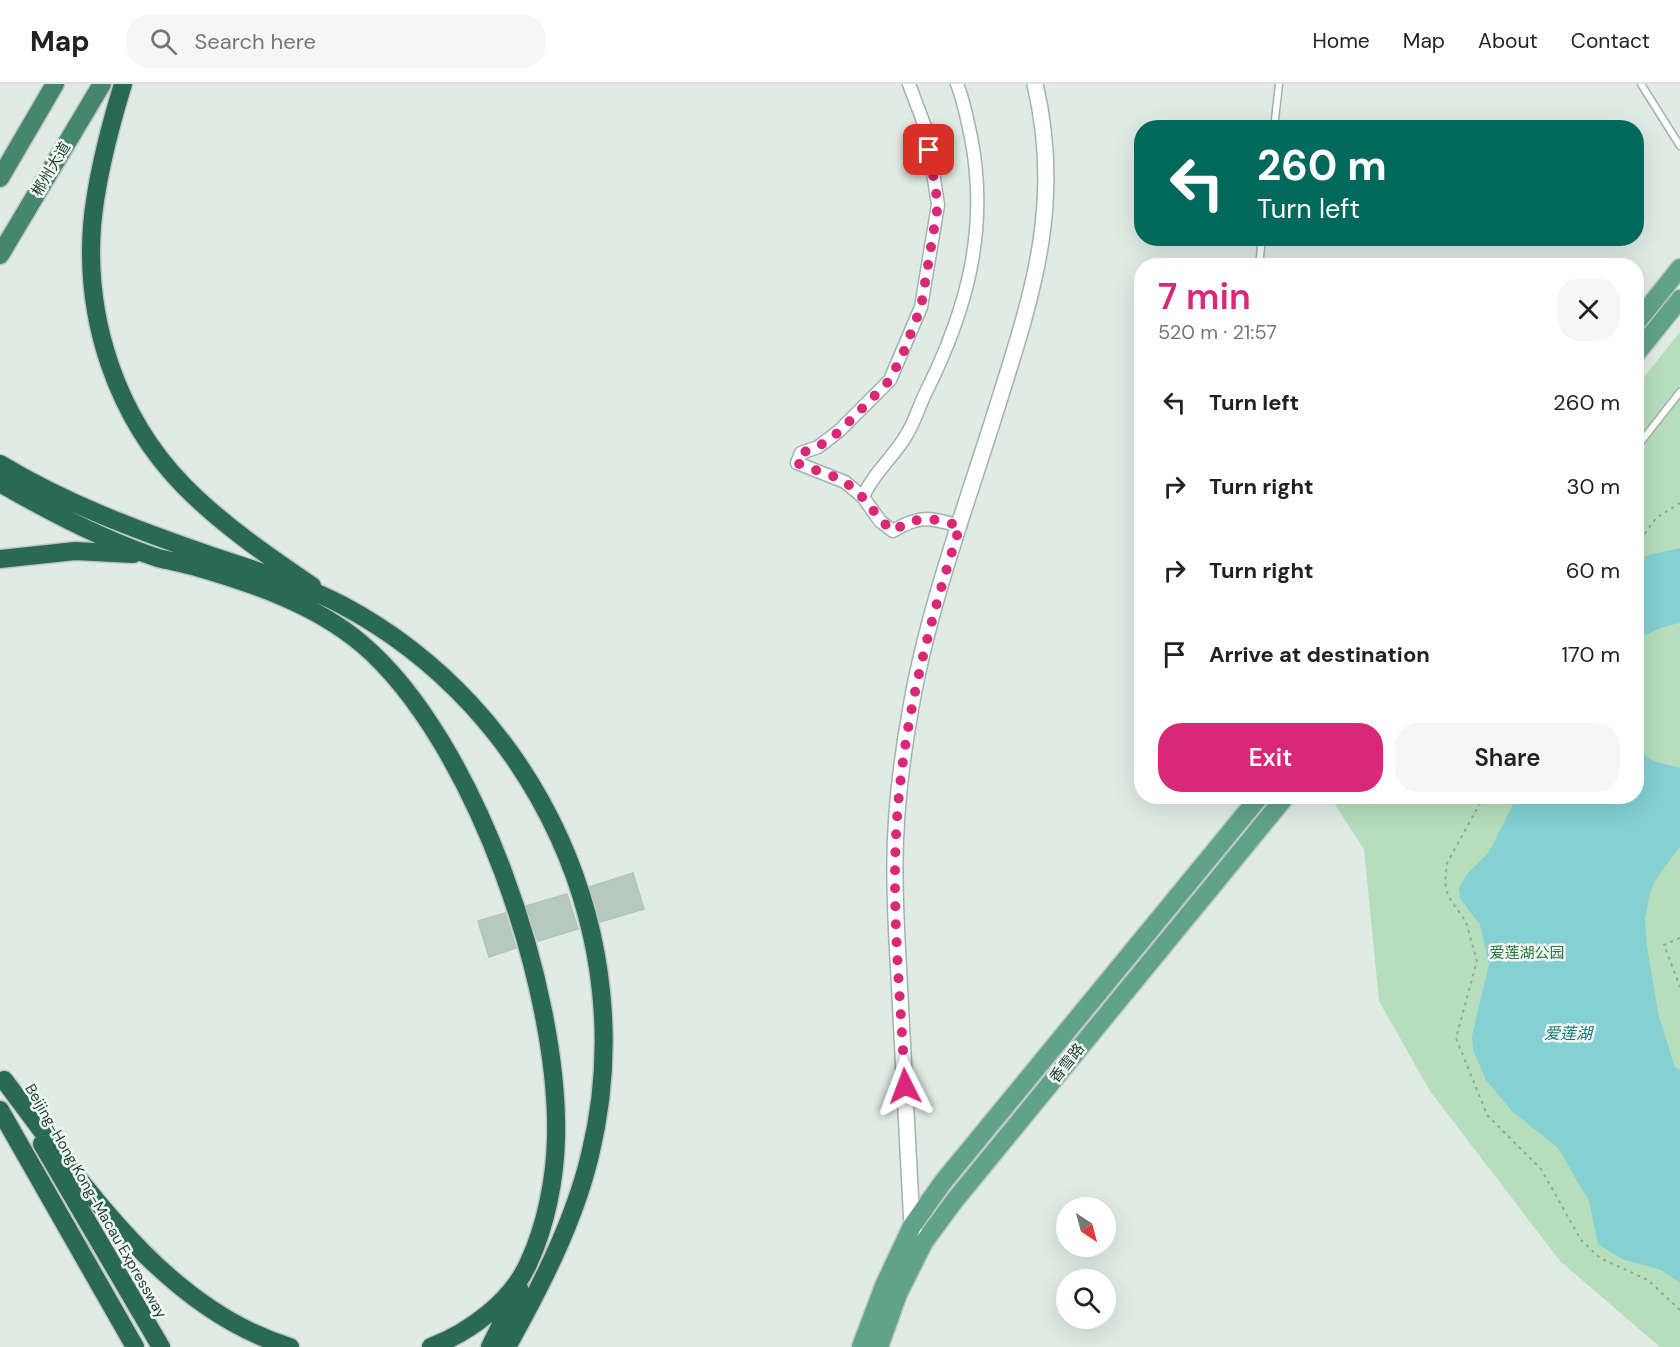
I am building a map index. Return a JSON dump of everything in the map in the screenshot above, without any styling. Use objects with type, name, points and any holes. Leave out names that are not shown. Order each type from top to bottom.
[{"type":"highway","points":[[0,178],[55,84]]},
{"type":"highway","name":"郴州大道","points":[[0,255],[102,84]]},
{"type":"highway","points":[[123,84],[96,198],[91,252],[93,296],[99,332],[115,381],[138,425],[161,459],[182,484],[234,529],[422,658],[448,680],[493,728],[548,811],[563,841],[585,903],[599,965],[603,996],[604,1059],[597,1122],[583,1184],[564,1233],[507,1347]]},
{"type":"highway","points":[[0,464],[32,483],[97,514],[339,603]]},
{"type":"highway","points":[[0,483],[69,520],[159,558],[218,574],[265,591],[328,619],[376,656],[422,710],[465,787],[492,843],[520,920],[539,991],[555,1109],[555,1158],[543,1222],[516,1297],[490,1347]]},
{"type":"highway","points":[[0,559],[75,550],[159,558]]},
{"type":"highway","points":[[2,1076],[106,1210],[172,1280],[224,1318],[262,1337],[290,1347]]},
{"type":"highway","name":"Beijing-Hong Kong-Macau Expressway","points":[[2,1076],[160,1347]]},
{"type":"highway","points":[[0,1110],[135,1347]]},
{"type":"highway","points":[[431,1347],[459,1334],[491,1310],[505,1296],[529,1264]]},
{"type":"highway","points":[[522,1347],[546,1271]]},
{"type":"main road","points":[[1644,312],[1680,268]]},
{"type":"main road","points":[[1644,344],[1680,299]]},
{"type":"main road","name":"香雪路","points":[[861,1347],[884,1286],[912,1226],[943,1182],[1253,804]]},
{"type":"main road","name":"香雪路","points":[[879,1347],[898,1294],[924,1242],[962,1191],[1279,804]]},
{"type":"street","points":[[909,84],[927,132],[938,205],[921,307],[890,380],[839,432],[818,447],[801,453],[797,463],[845,482],[863,497],[880,521],[893,531],[909,521],[929,518],[960,526]]},
{"type":"street","points":[[863,497],[868,484],[907,434],[952,337],[971,273],[975,252],[978,194],[975,159],[957,84]]},
{"type":"street","points":[[924,1242],[912,1226],[894,876],[896,835],[904,752],[917,676],[933,610],[1024,324],[1038,268],[1043,240],[1047,183],[1043,125],[1035,84]]},
{"type":"lane","points":[[1275,120],[1279,84]]},
{"type":"lane","points":[[1641,84],[1680,146]]},
{"type":"lane","points":[[1644,438],[1680,392]]},
{"type":"path","points":[[1644,535],[1656,518],[1680,503]]},
{"type":"path","points":[[1479,804],[1450,856],[1446,872],[1448,896],[1466,922],[1477,961],[1456,1038],[1487,1115],[1541,1169],[1581,1240],[1600,1258],[1648,1280],[1680,1310]]},
{"type":"path","points":[[1680,939],[1664,945],[1680,987]]},
{"type":"green space","name":"爱莲湖公园","points":[[1680,332],[1680,1347],[1660,1347],[1560,1261],[1430,1091],[1379,1001],[1364,849],[1335,804],[1644,804],[1644,377]]},
{"type":"water","points":[[1680,548],[1680,623],[1644,637],[1644,558]]},
{"type":"water","name":"爱莲湖","points":[[1644,754],[1653,761],[1680,768],[1680,847],[1658,876],[1650,892],[1645,919],[1647,947],[1659,1017],[1675,1067],[1680,1070],[1680,1283],[1661,1270],[1622,1259],[1598,1244],[1589,1201],[1558,1148],[1512,1111],[1486,1080],[1473,1050],[1472,1036],[1489,964],[1480,925],[1460,898],[1459,888],[1467,874],[1489,852],[1513,804],[1644,804]]},
{"type":"building","points":[[633,873],[644,909],[600,922],[589,887]]},
{"type":"building","points":[[567,894],[578,929],[538,941],[526,906]]},
{"type":"building","points":[[505,913],[516,948],[489,957],[478,921]]},
{"type":"route","points":[[905,1086],[894,876],[899,793],[921,657],[933,610],[960,526],[929,518],[909,521],[893,531],[880,521],[863,497],[845,482],[797,463],[801,453],[818,447],[839,432],[890,380],[904,351],[921,307],[938,205],[929,150]]}]
